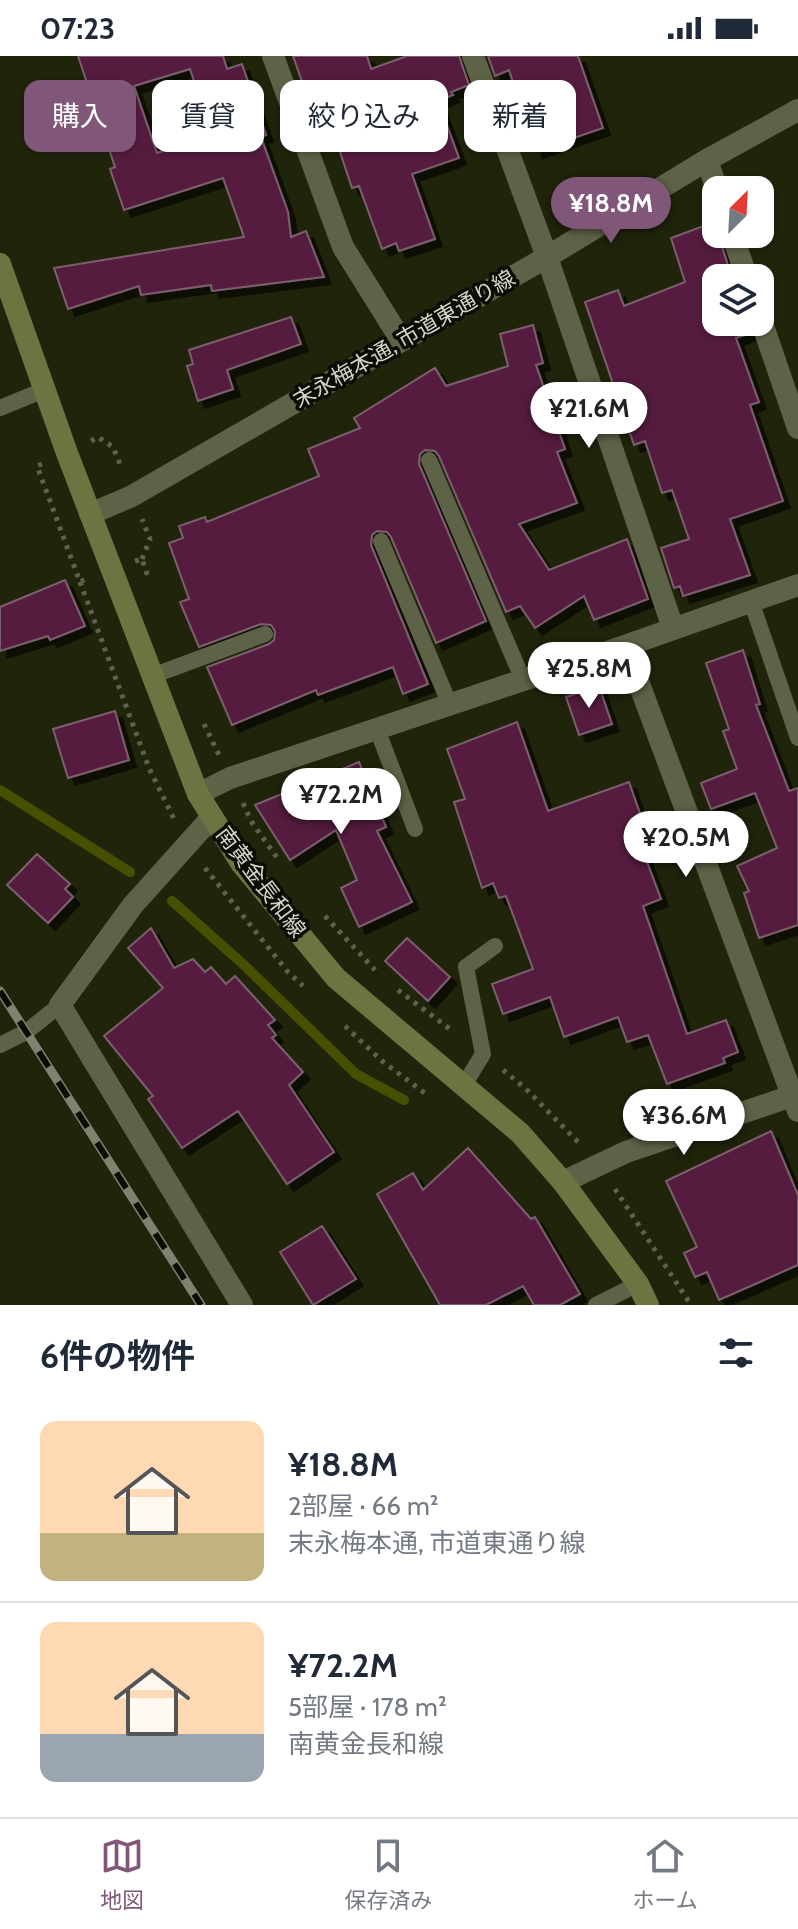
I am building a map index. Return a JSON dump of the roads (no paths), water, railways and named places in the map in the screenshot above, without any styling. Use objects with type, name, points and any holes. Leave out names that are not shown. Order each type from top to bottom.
[{"type":"main road","name":"南黄金長和線","points":[[0,264],[110,568],[198,794],[212,817],[241,863],[336,978],[520,1133],[563,1182],[638,1284],[648,1305]]},
{"type":"street","points":[[273,56],[343,247],[401,340]]},
{"type":"street","points":[[473,56],[547,257],[673,628]]},
{"type":"street","name":"末永梅本通, 市道東通り線","points":[[90,514],[132,496],[798,110]]},
{"type":"street","points":[[707,160],[712,176]]},
{"type":"street","points":[[767,336],[798,428]]},
{"type":"street","points":[[198,794],[230,778],[798,585]]},
{"type":"street","points":[[563,1182],[626,1152],[796,1101],[625,646]]},
{"type":"street","points":[[212,817],[133,905],[60,1005],[242,1305]]},
{"type":"lane","points":[[0,408],[44,390]]},
{"type":"lane","points":[[429,460],[523,680]]},
{"type":"lane","points":[[381,541],[450,705]]},
{"type":"lane","points":[[751,601],[798,738]]},
{"type":"lane","points":[[152,676],[265,634]]},
{"type":"lane","points":[[377,729],[415,829]]},
{"type":"lane","points":[[464,1085],[483,1054],[466,967],[495,946]]},
{"type":"lane","points":[[0,1045],[26,1032],[60,1005]]},
{"type":"lane","points":[[596,1305],[638,1284]]},
{"type":"waterway","points":[[0,790],[130,872]]},
{"type":"waterway","points":[[172,901],[244,965],[356,1074],[404,1100]]},
{"type":"railway","points":[[0,991],[201,1305]]}]
